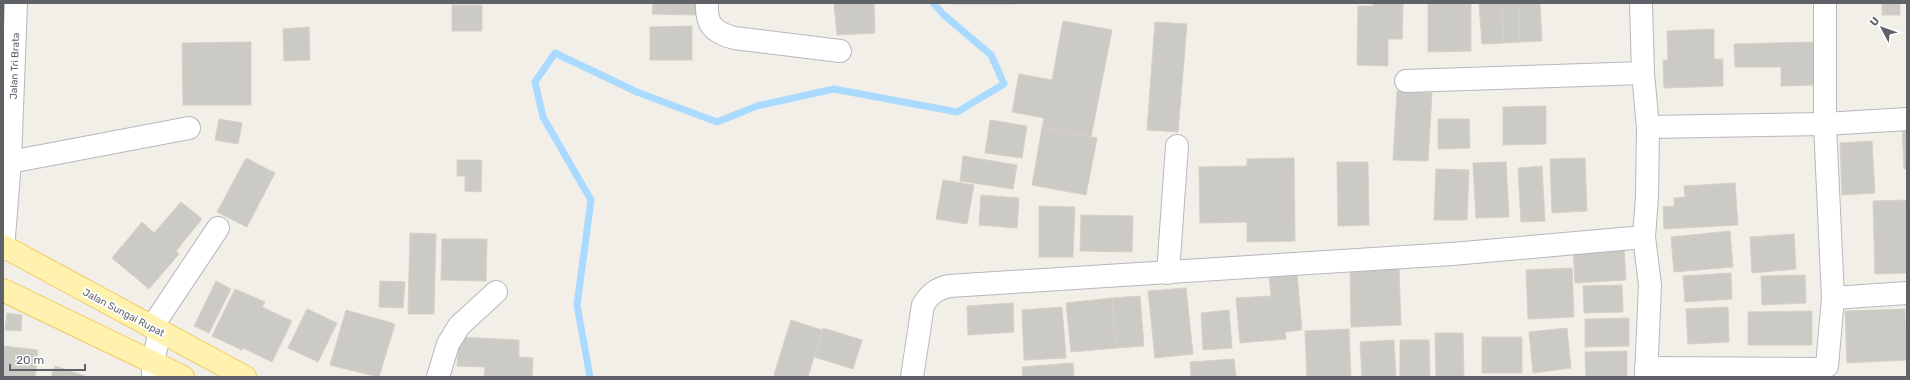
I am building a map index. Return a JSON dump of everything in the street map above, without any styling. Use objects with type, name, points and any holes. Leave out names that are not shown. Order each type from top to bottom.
[{"type":"main road","name":"Jalan Sungai Rupat","points":[[3,247],[245,377]]},
{"type":"main road","points":[[3,290],[153,370],[183,377]]},
{"type":"street","name":"Jalan Tri Brata","points":[[3,247],[10,162],[16,3]]},
{"type":"street","points":[[707,3],[707,17],[712,26],[721,35],[734,38],[840,51]]},
{"type":"street","points":[[1641,3],[1643,73],[1648,127],[1647,197],[1644,237],[1650,285],[1646,373],[1824,368],[1828,363],[1833,298],[1825,124],[1825,3]]},
{"type":"street","points":[[1406,81],[1643,73]]},
{"type":"street","points":[[1648,127],[1825,124],[1907,119]]},
{"type":"street","points":[[10,162],[189,128]]},
{"type":"street","points":[[1168,273],[1177,146]]},
{"type":"street","points":[[153,370],[156,329],[218,228]]},
{"type":"street","points":[[912,377],[923,305],[929,296],[938,288],[949,286],[1444,255],[1644,237]]},
{"type":"street","points":[[438,377],[448,344],[460,326],[496,292]]},
{"type":"street","points":[[1833,298],[1907,293]]},
{"type":"building","points":[[653,3],[697,3],[696,15],[652,14]]},
{"type":"building","points":[[834,3],[874,3],[875,33],[837,35]]},
{"type":"building","points":[[1015,3],[1015,4],[952,4]]},
{"type":"building","points":[[1373,3],[1403,3],[1402,39],[1388,39],[1388,66],[1357,65],[1358,6],[1373,6]]},
{"type":"building","points":[[1428,3],[1471,3],[1471,51],[1428,52]]},
{"type":"building","points":[[1479,3],[1502,3],[1504,43],[1482,44]]},
{"type":"building","points":[[1502,3],[1519,3],[1520,42],[1504,43]]},
{"type":"building","points":[[1519,3],[1540,3],[1542,41],[1520,42]]},
{"type":"building","points":[[1882,3],[1900,3],[1900,15],[1882,15]]},
{"type":"building","points":[[452,5],[482,5],[482,31],[452,31]]},
{"type":"building","points":[[1063,21],[1112,30],[1091,137],[1042,128],[1044,118],[1012,112],[1019,74],[1052,80]]},
{"type":"building","points":[[1155,22],[1187,24],[1178,132],[1147,130]]},
{"type":"building","points":[[692,26],[692,60],[650,60],[650,27]]},
{"type":"building","points":[[309,27],[310,60],[284,61],[283,29]]},
{"type":"building","points":[[1714,29],[1714,59],[1723,59],[1723,86],[1664,88],[1663,60],[1668,60],[1667,31]]},
{"type":"building","points":[[251,42],[251,105],[183,105],[182,43]]},
{"type":"building","points":[[1814,42],[1816,85],[1781,86],[1781,67],[1735,67],[1734,44]]},
{"type":"building","points":[[1397,91],[1432,93],[1428,161],[1393,160]]},
{"type":"building","points":[[1546,106],[1546,144],[1503,145],[1503,107]]},
{"type":"building","points":[[219,119],[242,123],[238,144],[215,140]]},
{"type":"building","points":[[1438,119],[1469,119],[1470,148],[1438,149]]},
{"type":"building","points":[[990,120],[1027,126],[1022,158],[985,153]]},
{"type":"building","points":[[1902,127],[1907,127],[1907,168],[1904,169]]},
{"type":"building","points":[[1042,128],[1097,138],[1086,195],[1032,185]]},
{"type":"building","points":[[1872,141],[1875,193],[1842,195],[1840,143]]},
{"type":"building","points":[[963,156],[1017,165],[1013,189],[960,181]]},
{"type":"building","points":[[246,158],[275,173],[247,227],[217,212]]},
{"type":"building","points":[[1294,158],[1295,241],[1247,242],[1247,222],[1200,223],[1199,167],[1247,166],[1247,159]]},
{"type":"building","points":[[1585,158],[1587,211],[1552,213],[1550,159]]},
{"type":"building","points":[[457,160],[482,160],[481,192],[465,191],[465,176],[457,176]]},
{"type":"building","points":[[1337,162],[1368,162],[1369,225],[1338,226]]},
{"type":"building","points":[[1506,162],[1509,217],[1476,218],[1473,163]]},
{"type":"building","points":[[1542,166],[1545,221],[1521,222],[1518,168]]},
{"type":"building","points":[[1436,169],[1469,170],[1467,220],[1434,220]]},
{"type":"building","points":[[943,180],[974,185],[967,224],[936,219]]},
{"type":"building","points":[[1735,183],[1738,225],[1664,229],[1663,207],[1674,206],[1674,198],[1685,197],[1684,186]]},
{"type":"building","points":[[981,195],[1019,198],[1017,228],[979,225]]},
{"type":"building","points":[[1907,200],[1907,273],[1875,274],[1873,201]]},
{"type":"building","points":[[181,202],[202,219],[176,251],[179,254],[149,289],[112,258],[142,222],[154,233]]},
{"type":"building","points":[[1039,206],[1075,207],[1073,257],[1039,257]]},
{"type":"building","points":[[1081,215],[1133,216],[1132,252],[1080,251]]},
{"type":"building","points":[[1730,231],[1733,267],[1674,272],[1671,237]]},
{"type":"building","points":[[410,233],[436,234],[434,314],[408,314]]},
{"type":"building","points":[[1794,234],[1796,269],[1752,273],[1750,237]]},
{"type":"building","points":[[442,239],[487,239],[486,281],[441,280]]},
{"type":"building","points":[[1624,244],[1626,280],[1575,283],[1573,247]]},
{"type":"building","points":[[1399,265],[1401,325],[1351,327],[1350,266]]},
{"type":"building","points":[[1572,268],[1574,317],[1528,319],[1526,270]]},
{"type":"building","points":[[1297,273],[1302,330],[1285,332],[1286,339],[1240,343],[1236,298],[1271,296],[1269,276]]},
{"type":"building","points":[[1731,273],[1732,299],[1685,302],[1683,276]]},
{"type":"building","points":[[1805,275],[1806,303],[1762,305],[1761,276]]},
{"type":"building","points":[[216,281],[231,289],[209,333],[194,326]]},
{"type":"building","points":[[380,281],[405,282],[403,308],[379,307]]},
{"type":"building","points":[[1622,285],[1623,312],[1584,313],[1583,286]]},
{"type":"building","points":[[1186,288],[1193,354],[1155,358],[1148,291]]},
{"type":"building","points":[[235,289],[265,302],[262,307],[292,321],[272,362],[243,348],[242,350],[212,336]]},
{"type":"building","points":[[1140,296],[1144,346],[1116,348],[1112,298]]},
{"type":"building","points":[[1112,298],[1116,348],[1071,352],[1066,303]]},
{"type":"building","points":[[1013,303],[1014,332],[968,335],[967,306]]},
{"type":"building","points":[[1062,307],[1066,358],[1024,360],[1022,310]]},
{"type":"building","points":[[1728,307],[1729,342],[1688,344],[1686,309]]},
{"type":"building","points":[[307,309],[337,323],[318,362],[288,348]]},
{"type":"building","points":[[1905,309],[1907,360],[1847,363],[1845,311]]},
{"type":"building","points":[[346,310],[395,324],[379,377],[330,365]]},
{"type":"building","points":[[1229,310],[1232,348],[1203,350],[1201,313]]},
{"type":"building","points":[[1812,311],[1812,345],[1748,345],[1748,312]]},
{"type":"building","points":[[7,313],[22,315],[21,331],[5,330]]},
{"type":"building","points":[[1629,318],[1629,346],[1585,347],[1585,319]]},
{"type":"building","points":[[791,320],[822,330],[808,377],[780,377],[774,375]]},
{"type":"building","points":[[823,328],[862,340],[853,369],[814,357]]},
{"type":"building","points":[[1567,328],[1571,368],[1533,373],[1529,332]]},
{"type":"building","points":[[1349,329],[1351,377],[1307,377],[1305,331]]},
{"type":"building","points":[[1435,333],[1463,333],[1464,377],[1436,377]]},
{"type":"building","points":[[459,337],[519,340],[519,357],[533,358],[532,377],[484,377],[485,367],[457,366]]},
{"type":"building","points":[[1482,337],[1522,337],[1522,373],[1482,373]]},
{"type":"building","points":[[1394,340],[1396,377],[1362,377],[1360,342]]},
{"type":"building","points":[[1400,340],[1429,340],[1430,377],[1400,377]]},
{"type":"building","points":[[3,346],[38,350],[35,377],[3,377]]},
{"type":"building","points":[[1627,351],[1627,377],[1586,377],[1585,352]]},
{"type":"building","points":[[1234,359],[1236,377],[1191,377],[1190,362]]},
{"type":"building","points":[[1073,363],[1074,377],[1023,377],[1022,367]]},
{"type":"building","points":[[55,366],[88,377],[51,377]]},
{"type":"waterway","points":[[590,377],[577,305],[591,200],[543,117],[535,82],[555,53],[637,92],[717,122],[757,106],[834,89],[957,112],[1004,84],[991,55],[944,15],[933,3]]}]
